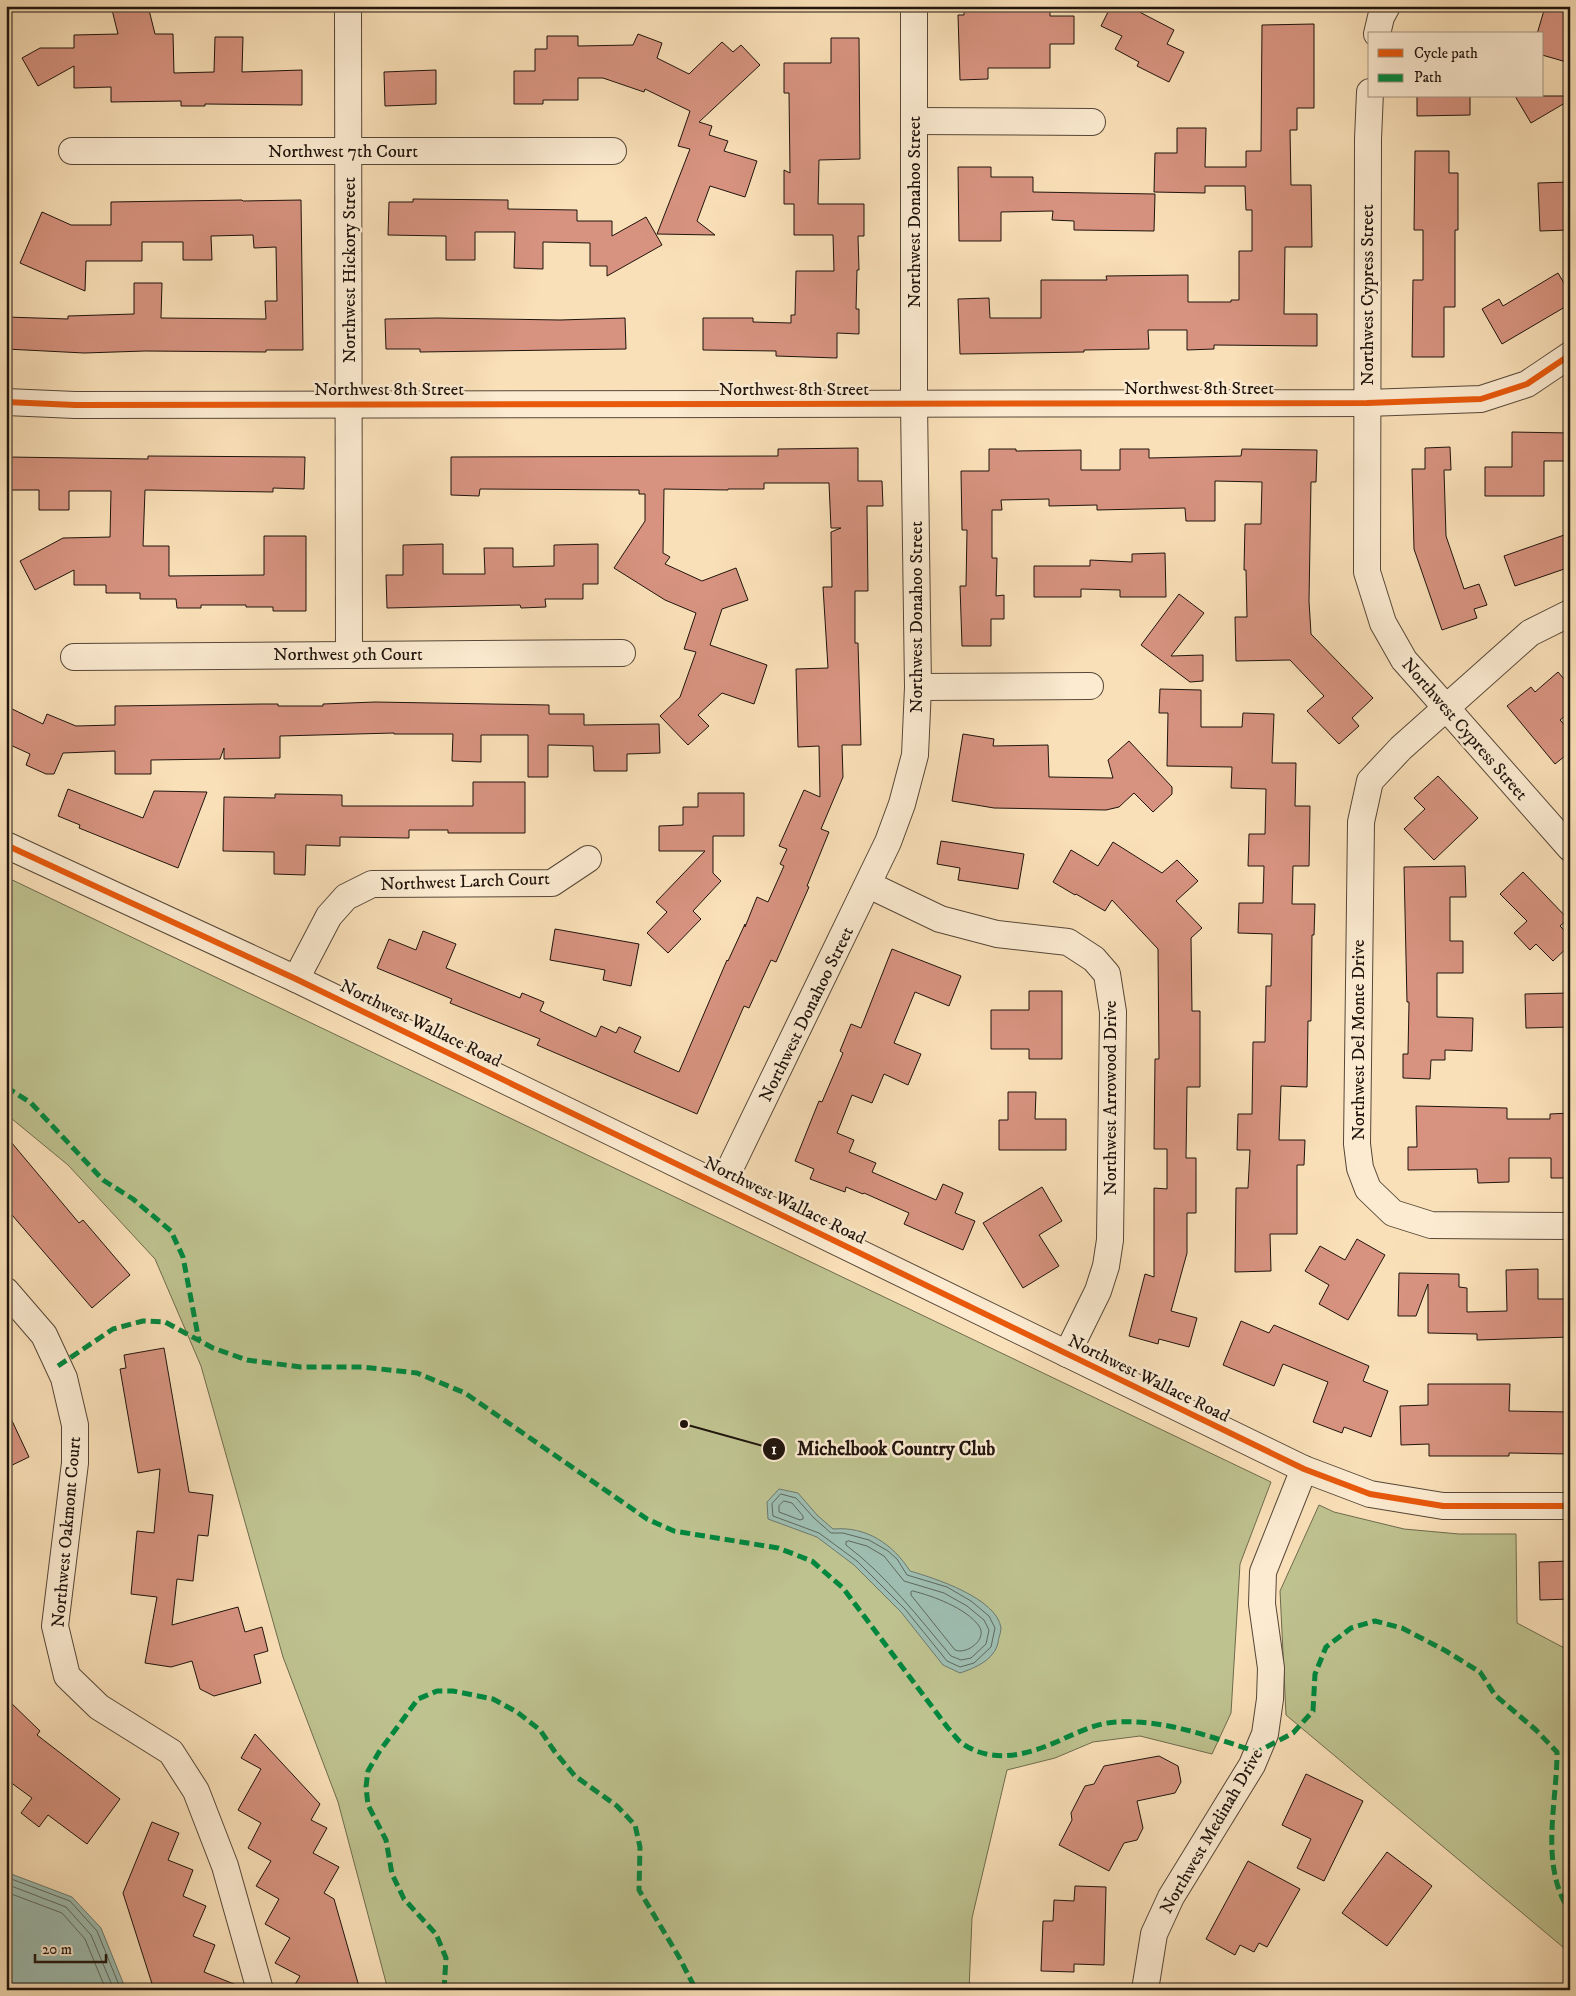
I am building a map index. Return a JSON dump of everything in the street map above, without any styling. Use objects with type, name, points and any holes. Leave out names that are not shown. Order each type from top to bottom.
[{"type":"street","name":"Northwest Hickory Street","points":[[348,6],[349,654]]},
{"type":"street","name":"Northwest Donahoo Street","points":[[722,1186],[869,886],[902,804],[915,755],[918,687],[914,404],[914,6]]},
{"type":"street","points":[[1377,32],[1380,17],[1387,6]]},
{"type":"street","name":"Northwest Cypress Street","points":[[1370,98],[1368,140],[1367,572],[1382,623],[1404,660],[1570,848]]},
{"type":"street","points":[[914,121],[1092,122]]},
{"type":"street","name":"Northwest 7th Court","points":[[72,151],[613,151]]},
{"type":"street","name":"Northwest 8th Street","points":[[6,402],[75,405],[1367,403],[1481,399],[1527,384],[1570,355]]},
{"type":"street","name":"Northwest Del Monte Drive","points":[[1570,613],[1530,633],[1401,748],[1370,780],[1360,822],[1357,1144],[1360,1168],[1368,1189],[1393,1213],[1431,1225],[1570,1226]]},
{"type":"street","name":"Northwest 9th Court","points":[[74,657],[622,653]]},
{"type":"street","points":[[918,687],[1090,686]]},
{"type":"street","name":"Northwest Wallace Road","points":[[6,845],[296,979],[1304,1469],[1370,1494],[1443,1506],[1570,1506]]},
{"type":"street","name":"Northwest Larch Court","points":[[296,979],[329,916],[346,897],[372,884],[552,883],[588,859]]},
{"type":"street","name":"Northwest Arrowood Drive","points":[[869,886],[940,919],[997,934],[1068,942],[1094,959],[1107,974],[1113,1012],[1110,1240],[1106,1266],[1098,1291],[1067,1354]]},
{"type":"street","name":"Northwest Oakmont Court","points":[[6,1291],[44,1335],[64,1378],[75,1425],[75,1463],[55,1626],[67,1676],[99,1706],[171,1752],[196,1791],[225,1866],[260,1990]]},
{"type":"street","name":"Northwest Medinah Drive","points":[[1146,1990],[1154,1934],[1171,1897],[1252,1765],[1265,1734],[1270,1699],[1271,1668],[1262,1604],[1263,1572],[1304,1469]]},
{"type":"green space","points":[[6,877],[1271,1482],[1240,1564],[1231,1713],[1212,1754],[1140,1736],[1093,1742],[1055,1758],[1007,1770],[972,1918],[969,1990],[388,1990],[338,1802],[283,1657],[201,1366],[155,1259],[68,1165],[6,1114]]},
{"type":"green space","points":[[1319,1505],[1334,1512],[1404,1529],[1459,1534],[1516,1534],[1517,1623],[1570,1651],[1570,1953],[1286,1715],[1280,1591]]},
{"type":"water","points":[[779,1489],[798,1493],[817,1515],[833,1529],[857,1530],[878,1539],[903,1561],[910,1571],[948,1584],[988,1607],[997,1617],[1001,1628],[996,1649],[988,1659],[978,1666],[960,1673],[943,1665],[901,1612],[854,1565],[817,1537],[768,1519],[767,1502]]},
{"type":"water","points":[[6,1872],[72,1897],[101,1928],[126,1990],[6,1990]]},
{"type":"building","points":[[111,6],[148,6],[155,34],[173,34],[174,73],[214,72],[215,37],[243,37],[242,72],[302,70],[302,105],[205,104],[205,106],[181,106],[181,101],[111,102],[111,87],[74,88],[74,66],[38,86],[22,58],[40,48],[74,48],[74,35],[118,34]]},
{"type":"building","points":[[964,6],[994,6],[994,9],[1050,8],[1050,16],[1074,16],[1074,44],[1050,44],[1050,68],[988,68],[988,79],[960,80],[958,15],[964,15]]},
{"type":"building","points":[[1111,6],[1128,6],[1174,30],[1167,44],[1184,52],[1169,82],[1137,66],[1139,62],[1115,49],[1122,36],[1101,26]]},
{"type":"building","points":[[1545,7],[1570,14],[1570,63],[1544,56],[1544,32],[1538,32]]},
{"type":"building","points":[[1314,24],[1314,108],[1297,108],[1297,130],[1290,130],[1291,185],[1311,185],[1312,247],[1285,247],[1284,314],[1317,314],[1317,346],[1214,345],[1214,349],[1187,350],[1187,330],[1148,330],[1149,349],[960,354],[958,299],[989,298],[990,318],[1041,318],[1041,280],[1107,280],[1106,276],[1188,275],[1188,302],[1231,302],[1231,300],[1239,300],[1239,251],[1252,251],[1252,210],[1246,210],[1245,186],[1205,186],[1205,193],[1154,192],[1155,153],[1177,153],[1177,128],[1206,128],[1205,167],[1246,167],[1246,151],[1261,151],[1262,25]]},
{"type":"building","points":[[638,34],[662,43],[657,58],[689,74],[722,42],[733,52],[741,45],[760,65],[699,122],[712,126],[709,135],[728,141],[724,151],[757,161],[745,197],[710,186],[697,221],[715,235],[657,234],[690,149],[678,146],[690,111],[645,89],[644,92],[603,78],[578,78],[578,100],[543,100],[543,104],[514,104],[514,71],[535,71],[535,49],[547,49],[547,36],[578,36],[578,46],[633,45]]},
{"type":"building","points":[[831,38],[859,38],[860,159],[819,160],[818,204],[864,204],[864,236],[858,236],[859,270],[857,270],[856,309],[859,309],[859,334],[837,333],[837,358],[776,356],[776,351],[703,350],[703,318],[753,318],[753,322],[791,323],[791,315],[795,315],[796,271],[834,271],[833,235],[794,235],[794,204],[784,204],[784,170],[790,173],[789,93],[784,93],[784,63],[831,63]]},
{"type":"building","points":[[436,70],[436,104],[385,106],[384,72]]},
{"type":"building","points":[[1570,96],[1570,100],[1531,123],[1516,98]]},
{"type":"building","points":[[1417,98],[1470,98],[1470,115],[1417,116]]},
{"type":"building","points":[[1415,151],[1449,151],[1449,173],[1458,173],[1458,230],[1455,230],[1455,307],[1444,307],[1444,357],[1412,357],[1413,280],[1423,280],[1423,230],[1414,230]]},
{"type":"building","points":[[958,167],[991,167],[991,177],[1033,177],[1033,192],[1155,194],[1154,231],[1074,230],[1074,221],[1052,220],[1053,211],[1001,212],[1001,241],[959,241]]},
{"type":"building","points":[[1570,182],[1569,230],[1540,231],[1538,183]]},
{"type":"building","points":[[413,199],[508,200],[508,209],[577,210],[577,221],[612,221],[612,236],[646,217],[662,245],[607,276],[607,266],[590,266],[590,243],[543,242],[543,269],[514,268],[515,232],[475,232],[475,260],[446,260],[446,236],[388,235],[389,202],[413,202]]},
{"type":"building","points":[[301,200],[303,350],[84,353],[6,349],[6,317],[68,319],[68,316],[134,314],[134,283],[162,283],[161,318],[266,319],[265,301],[277,301],[276,247],[254,248],[253,235],[211,236],[212,260],[183,260],[183,242],[142,242],[142,261],[86,261],[85,291],[20,263],[42,212],[71,225],[111,225],[111,202]]},
{"type":"building","points":[[1558,273],[1570,293],[1570,304],[1502,344],[1482,309],[1499,299],[1503,306]]},
{"type":"building","points":[[625,318],[626,349],[420,352],[420,349],[386,349],[385,319],[560,320]]},
{"type":"building","points":[[1512,432],[1570,433],[1570,461],[1544,461],[1544,496],[1485,496],[1485,467],[1512,467]]},
{"type":"building","points":[[1450,447],[1451,470],[1444,470],[1446,536],[1464,589],[1479,584],[1487,605],[1474,609],[1477,618],[1442,630],[1414,549],[1412,469],[1425,469],[1425,448]]},
{"type":"building","points":[[858,448],[858,481],[882,481],[883,506],[867,506],[868,591],[855,591],[855,643],[858,643],[861,745],[842,745],[843,777],[821,829],[829,832],[807,886],[809,887],[776,962],[771,960],[749,1008],[744,1006],[697,1114],[537,1045],[540,1039],[450,1003],[452,999],[377,968],[389,939],[416,950],[423,931],[456,944],[446,968],[520,998],[522,993],[544,1002],[540,1011],[596,1037],[601,1026],[616,1033],[619,1027],[641,1037],[634,1052],[679,1072],[727,960],[745,924],[745,927],[757,897],[768,902],[784,866],[780,864],[787,849],[779,846],[804,790],[820,797],[819,746],[798,747],[796,669],[828,668],[823,587],[832,587],[831,532],[841,528],[831,528],[829,483],[764,483],[764,489],[664,489],[663,553],[670,557],[665,564],[702,581],[736,568],[748,600],[722,609],[710,645],[767,665],[754,704],[722,693],[698,715],[709,726],[688,745],[660,716],[680,697],[696,652],[684,649],[696,613],[665,600],[614,568],[645,521],[645,494],[639,494],[639,490],[480,489],[479,496],[451,495],[451,457],[778,456],[778,449]]},
{"type":"building","points":[[989,449],[1016,449],[1016,451],[1081,450],[1081,470],[1120,470],[1120,449],[1149,449],[1149,458],[1241,456],[1242,449],[1317,450],[1316,482],[1311,482],[1309,601],[1311,634],[1373,698],[1352,718],[1359,726],[1339,744],[1307,711],[1324,696],[1290,660],[1236,661],[1235,617],[1247,617],[1246,570],[1244,570],[1245,524],[1261,524],[1262,482],[1215,481],[1215,521],[1186,521],[1185,508],[1097,510],[1097,505],[1049,506],[1049,499],[1001,500],[1002,510],[992,510],[992,558],[997,558],[996,596],[1004,595],[1004,619],[991,619],[991,646],[962,646],[960,586],[966,586],[967,530],[962,530],[961,471],[989,471]]},
{"type":"building","points":[[148,456],[305,457],[304,489],[273,488],[273,492],[145,490],[143,546],[169,546],[169,576],[264,575],[264,536],[306,536],[306,611],[273,611],[273,607],[246,607],[246,605],[201,605],[201,608],[177,608],[176,599],[140,599],[140,593],[106,593],[106,585],[74,585],[74,570],[35,590],[20,561],[63,538],[110,537],[111,491],[69,491],[69,510],[39,510],[39,490],[8,490],[8,457],[148,459]]},
{"type":"building","points":[[1570,533],[1570,567],[1515,586],[1504,556]]},
{"type":"building","points":[[443,544],[443,574],[485,574],[484,548],[513,548],[513,567],[554,566],[554,545],[598,544],[598,584],[583,584],[583,599],[545,599],[546,607],[521,608],[520,605],[387,608],[386,575],[403,575],[403,545]]},
{"type":"building","points":[[1165,553],[1166,597],[1120,597],[1120,590],[1081,589],[1081,597],[1034,597],[1034,566],[1090,566],[1090,560],[1132,562],[1132,554]]},
{"type":"building","points":[[1179,594],[1204,613],[1171,656],[1203,655],[1203,681],[1190,682],[1141,645]]},
{"type":"building","points":[[1558,672],[1570,686],[1570,712],[1560,720],[1570,731],[1570,752],[1555,764],[1507,706],[1531,687],[1535,692]]},
{"type":"building","points":[[1160,689],[1201,690],[1201,727],[1242,727],[1243,713],[1274,714],[1272,763],[1296,763],[1295,806],[1310,806],[1309,866],[1293,866],[1292,904],[1315,904],[1314,935],[1312,935],[1311,1021],[1308,1021],[1307,1087],[1281,1086],[1279,1140],[1305,1140],[1304,1165],[1297,1165],[1297,1234],[1270,1234],[1271,1271],[1235,1272],[1236,1188],[1248,1188],[1250,1150],[1237,1150],[1238,1114],[1252,1114],[1253,1042],[1265,1042],[1266,986],[1271,986],[1272,934],[1238,933],[1239,903],[1263,903],[1264,866],[1248,866],[1249,834],[1265,834],[1266,789],[1231,788],[1232,767],[1167,766],[1168,713],[1159,713]]},
{"type":"building","points":[[375,702],[549,705],[549,714],[584,714],[584,725],[659,724],[660,753],[627,754],[627,771],[594,771],[593,746],[548,745],[548,777],[528,777],[528,735],[481,735],[481,762],[452,761],[453,734],[394,733],[280,736],[280,758],[224,759],[224,748],[220,759],[151,760],[151,774],[115,774],[115,751],[63,753],[54,774],[46,774],[26,765],[30,754],[6,743],[6,706],[43,724],[47,714],[76,726],[115,725],[115,706],[278,704],[278,706],[323,706],[323,704]]},
{"type":"building","points":[[963,734],[994,739],[993,746],[1048,745],[1049,777],[1113,778],[1108,760],[1129,741],[1172,787],[1172,794],[1153,812],[1134,793],[1119,807],[1106,810],[994,808],[952,801]]},
{"type":"building","points":[[1438,776],[1478,818],[1434,860],[1404,829],[1425,809],[1414,798]]},
{"type":"building","points":[[473,782],[525,782],[525,833],[448,833],[448,830],[409,830],[409,838],[340,837],[340,846],[306,845],[305,875],[274,874],[274,852],[223,851],[224,797],[275,798],[275,794],[342,795],[342,806],[473,806]]},
{"type":"building","points":[[68,789],[143,818],[154,791],[207,792],[178,868],[79,828],[80,825],[58,816]]},
{"type":"building","points":[[698,793],[744,793],[744,836],[713,836],[713,873],[721,881],[693,911],[701,919],[668,953],[647,933],[667,912],[656,902],[705,851],[659,851],[659,826],[683,825],[683,807],[698,807]]},
{"type":"building","points":[[941,841],[1024,854],[1018,889],[958,880],[960,868],[937,864]]},
{"type":"building","points":[[1113,842],[1162,873],[1177,860],[1198,881],[1176,901],[1202,928],[1191,938],[1192,1011],[1200,1011],[1200,1087],[1187,1087],[1186,1158],[1196,1158],[1196,1213],[1187,1213],[1187,1253],[1171,1311],[1197,1318],[1189,1347],[1159,1339],[1158,1344],[1129,1336],[1145,1274],[1154,1277],[1154,1188],[1167,1189],[1167,1149],[1154,1149],[1155,1059],[1159,1059],[1158,949],[1112,900],[1105,911],[1053,882],[1071,850],[1098,866]]},
{"type":"building","points":[[1465,866],[1466,897],[1450,897],[1450,941],[1463,941],[1463,973],[1437,973],[1437,1017],[1473,1018],[1472,1051],[1445,1050],[1445,1060],[1431,1060],[1430,1079],[1403,1078],[1403,1054],[1408,1054],[1409,1002],[1407,1002],[1404,867]]},
{"type":"building","points":[[1523,872],[1568,919],[1560,926],[1570,936],[1570,945],[1553,961],[1536,944],[1530,950],[1514,933],[1527,921],[1500,894]]},
{"type":"building","points":[[555,929],[639,944],[631,986],[603,980],[605,970],[550,960]]},
{"type":"building","points":[[892,949],[961,976],[949,1006],[915,992],[894,1043],[921,1054],[908,1085],[884,1074],[872,1103],[852,1095],[837,1133],[854,1140],[849,1152],[876,1163],[872,1172],[936,1200],[943,1184],[963,1193],[955,1213],[975,1221],[963,1250],[904,1224],[909,1213],[864,1193],[846,1187],[845,1192],[810,1179],[814,1169],[795,1161],[819,1101],[822,1102],[843,1053],[840,1051],[851,1024],[861,1028]]},
{"type":"building","points":[[1029,991],[1062,991],[1062,1059],[1029,1059],[1029,1049],[991,1049],[991,1010],[1029,1010]]},
{"type":"building","points":[[1570,993],[1570,1027],[1526,1028],[1525,994]]},
{"type":"building","points":[[1008,1092],[1036,1092],[1035,1119],[1066,1119],[1066,1150],[999,1150],[999,1120],[1008,1120]]},
{"type":"building","points":[[1416,1106],[1507,1108],[1507,1119],[1550,1119],[1550,1114],[1570,1113],[1570,1178],[1551,1178],[1551,1158],[1509,1158],[1509,1182],[1478,1183],[1477,1169],[1408,1170],[1408,1147],[1417,1147]]},
{"type":"building","points":[[6,1136],[79,1223],[83,1220],[130,1275],[92,1308],[6,1208]]},
{"type":"building","points":[[1042,1187],[1062,1221],[1039,1235],[1059,1266],[1023,1288],[983,1223]]},
{"type":"building","points":[[1357,1239],[1385,1255],[1348,1320],[1319,1304],[1329,1285],[1305,1271],[1320,1246],[1345,1260]]},
{"type":"building","points":[[1538,1269],[1538,1299],[1570,1299],[1570,1337],[1477,1340],[1477,1334],[1428,1333],[1428,1284],[1416,1316],[1398,1316],[1399,1273],[1459,1274],[1459,1287],[1467,1288],[1467,1312],[1507,1311],[1506,1270]]},
{"type":"building","points":[[1241,1321],[1269,1333],[1274,1325],[1369,1366],[1363,1381],[1388,1391],[1371,1437],[1344,1427],[1342,1433],[1313,1422],[1328,1382],[1283,1364],[1274,1386],[1223,1365]]},
{"type":"building","points":[[164,1348],[189,1492],[213,1495],[208,1536],[198,1535],[193,1581],[177,1579],[172,1625],[238,1607],[245,1632],[262,1627],[268,1651],[254,1655],[261,1683],[214,1696],[200,1689],[192,1661],[171,1667],[145,1663],[157,1597],[131,1594],[137,1531],[154,1533],[160,1469],[138,1473],[120,1369],[126,1368],[124,1355]]},
{"type":"building","points":[[1428,1384],[1510,1384],[1509,1411],[1570,1412],[1570,1454],[1509,1453],[1509,1456],[1429,1456],[1429,1444],[1401,1445],[1400,1406],[1428,1405]]},
{"type":"building","points":[[6,1408],[29,1457],[6,1468]]},
{"type":"building","points":[[1570,1561],[1570,1599],[1540,1600],[1539,1562]]},
{"type":"building","points":[[6,1698],[40,1731],[37,1735],[120,1799],[87,1844],[48,1815],[39,1827],[21,1813],[32,1798],[6,1779]]},
{"type":"building","points":[[255,1734],[320,1804],[311,1820],[327,1828],[313,1853],[339,1867],[324,1893],[334,1899],[360,1990],[292,1990],[300,1976],[275,1963],[290,1938],[265,1924],[279,1899],[256,1886],[271,1861],[248,1848],[261,1823],[238,1810],[261,1769],[241,1758]]},
{"type":"building","points":[[1159,1756],[1178,1766],[1181,1782],[1175,1793],[1137,1801],[1143,1828],[1137,1840],[1124,1843],[1109,1871],[1059,1845],[1072,1820],[1071,1813],[1085,1786],[1094,1784],[1104,1766]]},
{"type":"building","points":[[1306,1774],[1363,1801],[1324,1881],[1297,1868],[1311,1839],[1282,1825]]},
{"type":"building","points":[[152,1822],[179,1833],[168,1860],[193,1870],[183,1896],[206,1906],[193,1936],[215,1945],[204,1972],[244,1988],[244,1990],[154,1990],[123,1893]]},
{"type":"building","points":[[1387,1852],[1432,1886],[1387,1946],[1342,1913]]},
{"type":"building","points":[[1248,1861],[1300,1889],[1267,1947],[1259,1943],[1254,1952],[1240,1945],[1235,1955],[1206,1939]]},
{"type":"building","points":[[1075,1886],[1106,1887],[1104,1965],[1074,1964],[1074,1972],[1041,1971],[1043,1921],[1053,1921],[1054,1900],[1074,1901]]},
{"type":"marked path","points":[[6,1087],[31,1103],[103,1180],[133,1199],[171,1231],[183,1257],[199,1341]]},
{"type":"marked path","points":[[58,1366],[113,1329],[143,1321],[165,1322],[213,1348],[247,1360],[301,1367],[362,1367],[417,1373],[465,1393],[647,1519],[674,1531],[778,1548],[812,1561],[843,1588],[957,1738],[963,1744],[976,1751],[988,1754],[1001,1756],[1027,1752],[1083,1730],[1116,1722],[1152,1723],[1170,1726],[1257,1752],[1293,1733],[1313,1711],[1315,1674],[1326,1647],[1351,1628],[1375,1621],[1402,1628],[1446,1651],[1480,1672],[1495,1695],[1536,1730],[1557,1752],[1552,1855],[1555,1875],[1561,1894],[1570,1912]]},
{"type":"marked path","points":[[444,1990],[446,1958],[436,1934],[404,1899],[392,1874],[386,1840],[368,1805],[366,1787],[368,1771],[379,1752],[418,1699],[437,1691],[453,1691],[493,1699],[517,1712],[540,1730],[575,1776],[617,1806],[635,1825],[640,1847],[639,1890],[679,1957],[696,1990]]},
{"type":"cycle path","points":[[6,402],[75,405],[1367,403],[1481,399],[1527,384],[1570,355]]},
{"type":"cycle path","points":[[6,845],[296,979],[1304,1469],[1370,1494],[1443,1506],[1570,1506]]},
{"type":"place","name":"Michelbook Country Club","points":[[684,1424]]}]
